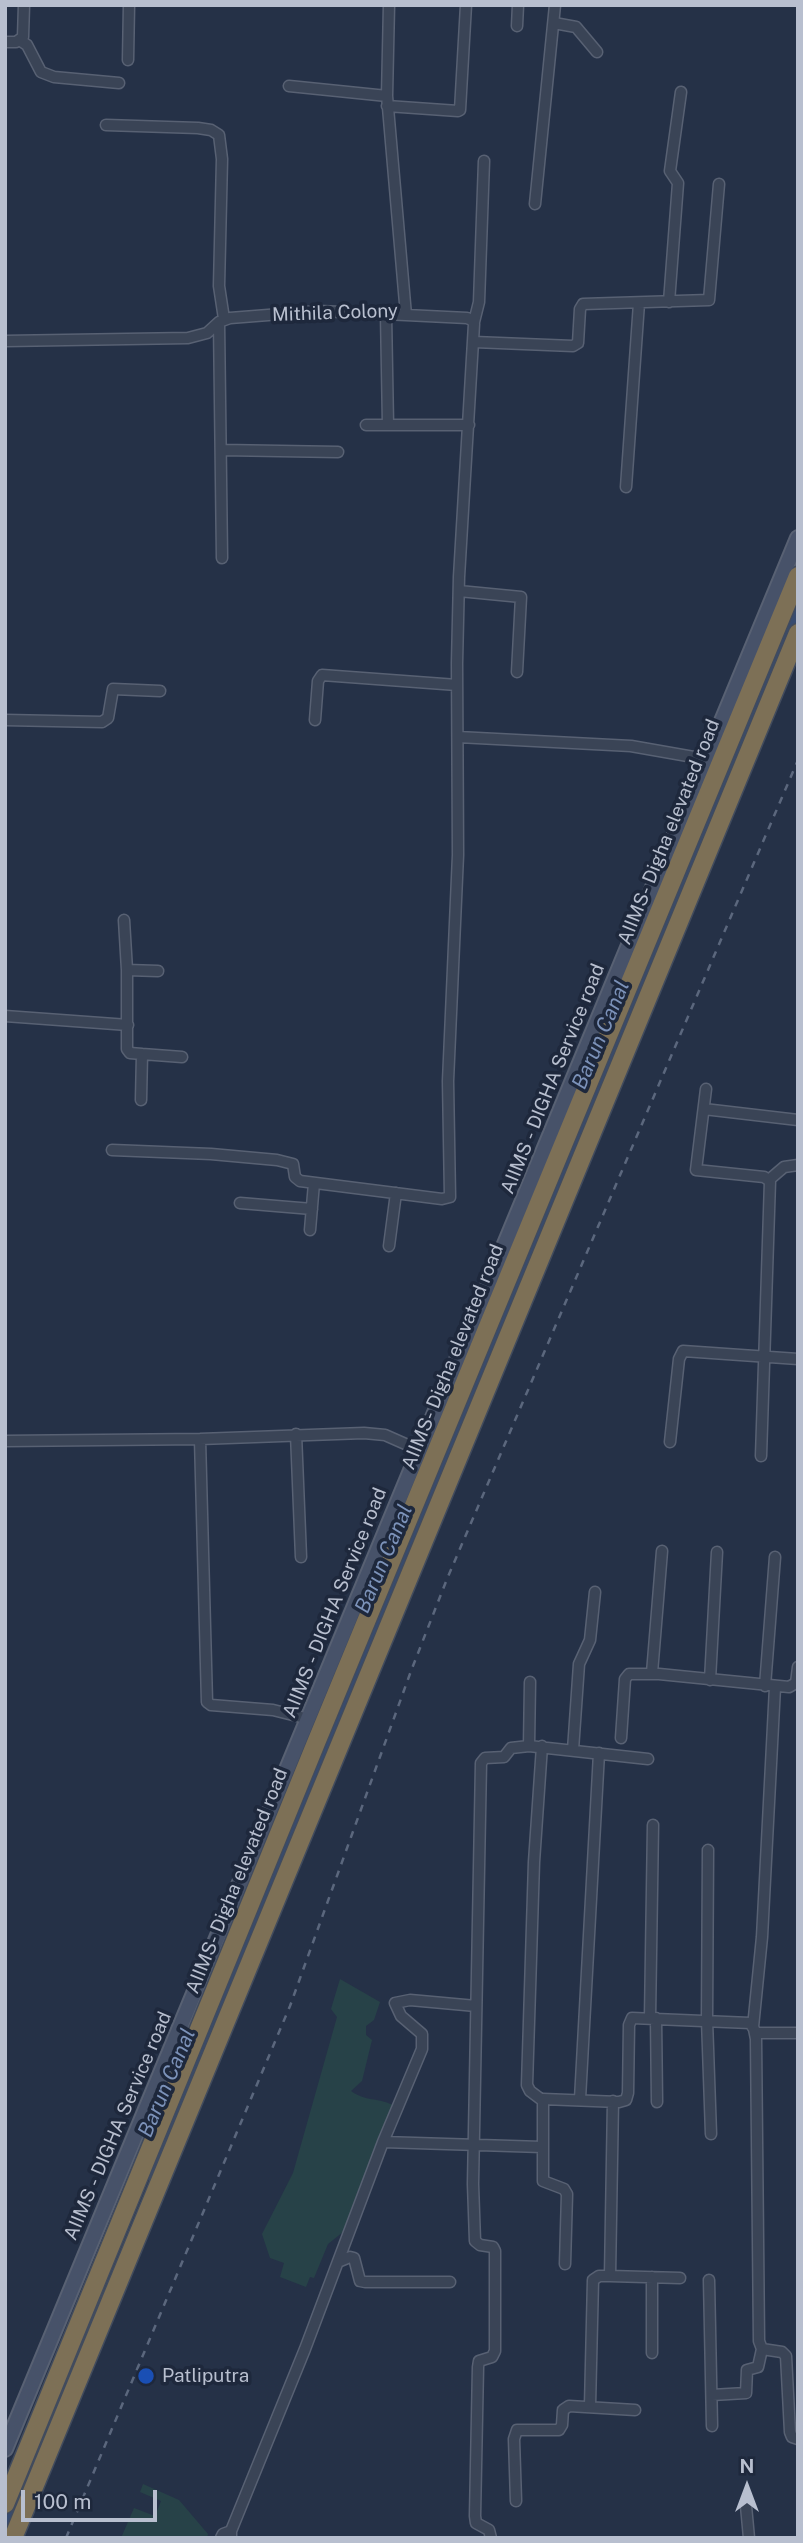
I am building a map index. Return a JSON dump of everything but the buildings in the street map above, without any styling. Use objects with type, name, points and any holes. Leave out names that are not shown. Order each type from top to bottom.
[{"type":"highway","name":"AIIMS- Digha elevated road","points":[[5,2504],[323,1725],[798,576]]},
{"type":"highway","points":[[13,2538],[798,633]]},
{"type":"main road","name":"AIIMS - DIGHA Service road","points":[[5,2449],[798,538]]},
{"type":"street","points":[[21,41],[24,32],[24,5]]},
{"type":"street","points":[[128,61],[129,5]]},
{"type":"street","name":"Mithila Colony","points":[[5,341],[188,338],[207,333],[221,321],[319,311],[406,315],[387,101],[389,5]]},
{"type":"street","points":[[289,86],[458,111],[466,5]]},
{"type":"street","points":[[517,26],[518,5]]},
{"type":"street","points":[[535,204],[555,5]]},
{"type":"street","points":[[554,23],[576,27],[597,52]]},
{"type":"street","points":[[5,42],[21,41],[27,45],[41,72],[54,77],[119,83]]},
{"type":"street","points":[[669,302],[678,183],[670,171],[681,92]]},
{"type":"street","points":[[106,125],[198,128],[211,130],[219,135],[222,159],[219,286],[222,558]]},
{"type":"street","points":[[112,1150],[211,1154],[289,1162],[293,1164],[296,1180],[442,1199],[450,1197],[448,1081],[458,855],[459,591],[474,322],[479,302],[484,161]]},
{"type":"street","points":[[474,342],[575,346],[578,343],[582,305],[705,302],[710,299],[719,184]]},
{"type":"street","points":[[626,487],[639,303]]},
{"type":"street","points":[[386,314],[388,425]]},
{"type":"street","points":[[406,315],[467,318],[474,322]]},
{"type":"street","points":[[366,425],[469,425]]},
{"type":"street","points":[[222,450],[338,452]]},
{"type":"street","points":[[459,591],[521,597],[517,672]]},
{"type":"street","points":[[315,720],[318,681],[322,675],[457,685]]},
{"type":"street","points":[[5,720],[102,722],[108,718],[113,690],[160,691]]},
{"type":"street","points":[[458,737],[631,746],[705,759]]},
{"type":"street","points":[[124,920],[128,1051],[182,1058]]},
{"type":"street","points":[[127,970],[158,971]]},
{"type":"street","points":[[5,1016],[128,1025]]},
{"type":"street","points":[[141,1100],[142,1054]]},
{"type":"street","points":[[706,1089],[696,1170],[770,1179]]},
{"type":"street","points":[[704,1109],[798,1120]]},
{"type":"street","points":[[761,1456],[770,1179],[784,1167],[798,1165]]},
{"type":"street","points":[[310,1230],[314,1183]]},
{"type":"street","points":[[389,1247],[396,1193]]},
{"type":"street","points":[[240,1203],[312,1209]]},
{"type":"street","points":[[670,1442],[681,1353],[690,1350],[798,1359]]},
{"type":"street","points":[[296,1434],[301,1558]]},
{"type":"street","points":[[5,1441],[377,1434],[394,1438],[419,1450]]},
{"type":"street","points":[[200,1439],[207,1702],[211,1705],[273,1710],[309,1719]]},
{"type":"street","points":[[652,1673],[662,1551]]},
{"type":"street","points":[[710,1680],[717,1552]]},
{"type":"street","points":[[712,2395],[746,2393],[747,2370],[758,2367],[762,2349],[759,2341],[754,2030],[762,1937],[775,1556]]},
{"type":"street","points":[[573,1750],[579,1664],[590,1640],[595,1592]]},
{"type":"street","points":[[621,1738],[626,1677],[633,1674],[652,1673],[795,1687],[798,1667]]},
{"type":"street","points":[[529,1746],[530,1682]]},
{"type":"street","points":[[491,2538],[489,2530],[476,2523],[475,2516],[478,2367],[481,2360],[495,2354],[496,2254],[493,2247],[480,2245],[475,2241],[473,2143],[481,1760],[502,1758],[511,1748],[529,1746],[648,1759]]},
{"type":"street","points":[[542,1746],[534,1862],[527,2085],[530,2091],[542,2100]]},
{"type":"street","points":[[580,2099],[599,1753]]},
{"type":"street","points":[[653,1825],[653,2018],[657,2102]]},
{"type":"street","points":[[708,1850],[707,2020],[711,2134]]},
{"type":"street","points":[[221,2538],[223,2534],[231,2534],[423,2042],[419,2029],[401,2016],[395,2003],[410,2000],[476,2006]]},
{"type":"street","points":[[542,2100],[623,2101],[628,2094],[630,2021],[635,2017],[743,2021],[750,2023],[754,2030]]},
{"type":"street","points":[[754,2030],[798,2033]]},
{"type":"street","points":[[542,2100],[543,2181],[564,2189],[567,2194],[565,2264]]},
{"type":"street","points":[[610,2276],[613,2101]]},
{"type":"street","points":[[383,2142],[542,2147]]},
{"type":"street","points":[[338,2262],[354,2258],[357,2276],[360,2281],[365,2282],[450,2282]]},
{"type":"street","points":[[590,2406],[592,2283],[596,2277],[680,2278]]},
{"type":"street","points":[[652,2277],[652,2353]]},
{"type":"street","points":[[709,2280],[712,2426]]},
{"type":"street","points":[[762,2349],[782,2352],[786,2356],[790,2432],[792,2437],[798,2439]]},
{"type":"street","points":[[516,2501],[515,2432],[522,2429],[559,2430],[562,2428],[565,2407],[635,2410]]},
{"type":"street","points":[[746,2506],[749,2538]]},
{"type":"green space","points":[[340,1979],[380,2002],[374,2020],[366,2026],[366,2035],[372,2040],[362,2081],[351,2091],[362,2097],[393,2105],[343,2232],[328,2244],[314,2278],[310,2277],[306,2287],[280,2277],[284,2263],[270,2258],[262,2234],[293,2173],[337,2017],[331,2009]]},
{"type":"green space","points":[[143,2484],[179,2500],[208,2534],[207,2538],[121,2538],[134,2508],[155,2516],[161,2501],[140,2492]]},
{"type":"waterway","name":"Barun Canal","points":[[149,2175],[798,610]]},
{"type":"waterway","name":"Barun Canal","points":[[5,2522],[14,2500]]},
{"type":"railway","points":[[66,2538],[290,2006],[447,1579],[798,760]]},
{"type":"place","name":"Patliputra","points":[[146,2376]]}]
